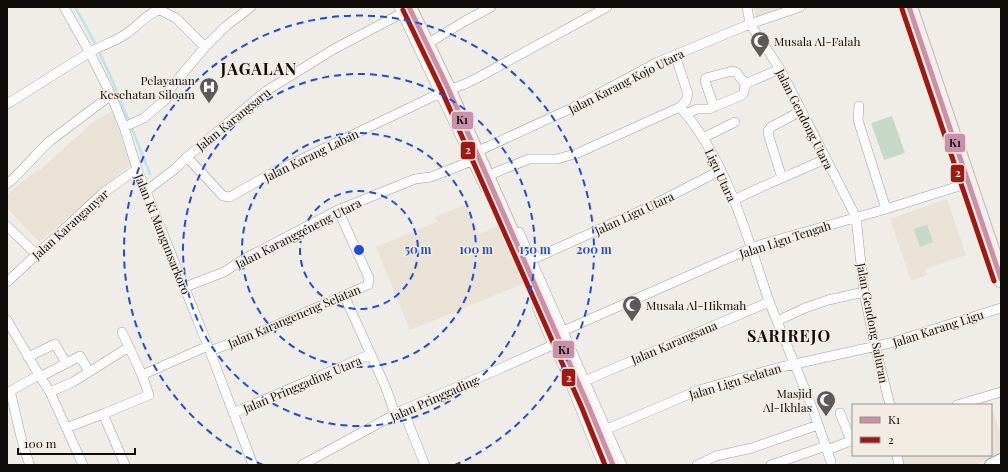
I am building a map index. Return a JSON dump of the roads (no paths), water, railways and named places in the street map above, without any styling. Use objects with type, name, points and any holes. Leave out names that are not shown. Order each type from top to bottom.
[{"type":"highway","points":[[909,7],[1001,279]]},
{"type":"main road","points":[[410,11],[429,43],[474,151],[489,175],[502,218],[522,252],[558,337],[565,362],[582,382],[610,449],[613,465]]},
{"type":"main road","points":[[991,465],[1001,460]]},
{"type":"street","name":"Jalan Ki Mangunsarkoro","points":[[64,7],[96,50],[111,95],[128,125],[137,169],[185,287],[253,465]]},
{"type":"street","points":[[128,125],[152,112],[166,99],[174,84],[205,47],[226,26],[251,7]]},
{"type":"street","points":[[429,43],[491,7]]},
{"type":"street","name":"Jalan Karang Laban","points":[[187,157],[223,196],[230,197],[270,174],[448,90],[479,77],[593,10],[606,7]]},
{"type":"street","points":[[747,7],[750,24]]},
{"type":"street","name":"Jalan Karang Kojo Utara","points":[[474,151],[572,108],[658,62],[750,24],[800,7]]},
{"type":"street","points":[[7,104],[96,50],[126,34],[146,11],[153,12],[160,10],[176,18],[205,47]]},
{"type":"street","points":[[410,11],[448,90]]},
{"type":"street","name":"Jalan Karangsaru","points":[[146,191],[175,169],[187,157],[271,88],[334,49],[410,11]]},
{"type":"street","name":"Jalan Gendong Utara","points":[[750,24],[780,69],[800,111],[856,217]]},
{"type":"street","points":[[675,55],[688,94],[683,111]]},
{"type":"street","points":[[745,84],[780,69]]},
{"type":"street","points":[[522,252],[489,175],[528,159],[557,160],[683,111],[708,109],[742,95],[745,84],[735,71],[706,78],[705,81],[714,106]]},
{"type":"street","points":[[7,184],[23,169],[41,148],[111,95]]},
{"type":"street","points":[[859,106],[858,120],[886,209]]},
{"type":"street","name":"Ligu Utara","points":[[683,111],[704,138],[721,170],[734,200],[777,321],[818,424],[831,465]]},
{"type":"street","points":[[782,178],[768,131],[771,127],[800,111]]},
{"type":"street","points":[[704,138],[734,122]]},
{"type":"street","points":[[474,151],[502,218]]},
{"type":"street","name":"Jalan Karanggeneng Utara","points":[[185,287],[224,272],[244,259],[338,210],[415,179],[432,177],[474,151]]},
{"type":"street","points":[[734,200],[825,159]]},
{"type":"street","name":"Jalan Karanganyar","points":[[7,282],[103,193],[137,169]]},
{"type":"street","name":"Jalan Ligu Utara","points":[[522,252],[651,206],[721,170]]},
{"type":"street","name":"Jalan Ligu Tengah","points":[[558,337],[752,248],[969,183]]},
{"type":"street","name":"Jalan Karangeneng Selatan","points":[[142,375],[198,351],[209,349],[263,331],[368,285],[370,280],[338,210]]},
{"type":"street","name":"Jalan Gendong Saluran","points":[[856,217],[864,292],[880,345],[890,404]]},
{"type":"street","points":[[7,226],[36,254]]},
{"type":"street","points":[[777,321],[805,308],[828,300],[864,292]]},
{"type":"street","name":"Jalan Pringgading Utara","points":[[344,295],[425,465]]},
{"type":"street","name":"Jalan Karangsana","points":[[582,382],[770,302]]},
{"type":"street","name":"Jalan Karang Ligu","points":[[880,345],[1001,308]]},
{"type":"street","points":[[7,320],[39,376],[50,392],[83,465]]},
{"type":"street","points":[[66,428],[149,395],[142,375],[122,332]]},
{"type":"street","points":[[558,337],[582,382]]},
{"type":"street","name":"Jalan Pringgading","points":[[302,465],[399,412],[499,369],[558,337]]},
{"type":"street","points":[[28,357],[55,344],[66,363]]},
{"type":"street","name":"Jalan Ligu Selatan","points":[[602,431],[699,390],[795,364],[880,345]]},
{"type":"street","points":[[50,392],[73,382],[129,347]]},
{"type":"street","name":"Jalan Pringgading Utara","points":[[233,413],[371,354]]},
{"type":"street","points":[[28,464],[22,446],[14,405],[8,392],[80,356],[89,372]]},
{"type":"street","points":[[565,362],[604,465]]},
{"type":"street","points":[[960,404],[1001,392]]},
{"type":"street","points":[[771,465],[852,440],[840,413]]},
{"type":"street","points":[[103,414],[125,465]]},
{"type":"street","points":[[697,465],[716,456],[752,448],[818,424]]},
{"type":"street","points":[[610,449],[622,465]]},
{"type":"waterway","points":[[75,7],[105,63],[129,122]]},
{"type":"waterway","points":[[131,126],[150,174]]},
{"type":"place","name":"Musala Al-Falah","points":[[760,58]]},
{"type":"place","name":"Pelayanan Kesehatan Siloam","points":[[209,104]]},
{"type":"place","name":"Musala Al-Hikmah","points":[[632,322]]},
{"type":"place","name":"Masjid Al-Ikhlas","points":[[826,417]]},
{"type":"district","name":"JAGALAN","points":[[259,68]]},
{"type":"district","name":"SARIREJO","points":[[789,335]]}]
